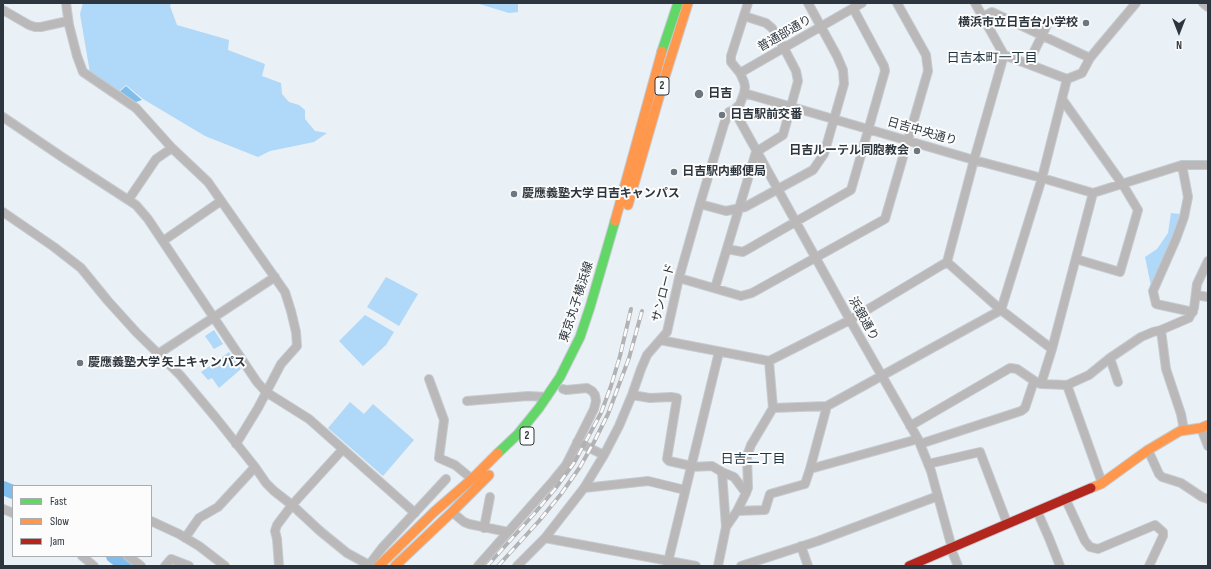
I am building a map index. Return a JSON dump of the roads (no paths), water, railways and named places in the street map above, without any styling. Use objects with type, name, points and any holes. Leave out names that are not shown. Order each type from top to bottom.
[{"type":"main road","name":"東京丸子横浜線","points":[[379,566],[518,434],[547,397],[566,365],[576,345],[587,316],[616,218],[649,95],[665,40],[678,3]]},
{"type":"main road","name":"東京丸子横浜線","points":[[582,352],[591,331],[600,302],[666,73],[688,3]]},
{"type":"main road","name":"2","points":[[539,422],[563,389],[576,365]]},
{"type":"main road","points":[[909,566],[1102,483],[1148,450],[1180,431],[1205,426]]},
{"type":"main road","name":"2","points":[[512,452],[532,431]]},
{"type":"main road","points":[[395,566],[499,465]]},
{"type":"street","points":[[8,3],[3,9],[35,27],[68,21]]},
{"type":"street","points":[[66,3],[68,21],[76,56],[83,72],[136,108],[172,148],[208,182],[285,292],[298,342],[297,346],[281,364],[236,444]]},
{"type":"street","points":[[744,93],[744,82],[740,73],[731,62],[731,56],[748,3]]},
{"type":"street","points":[[700,204],[726,211],[745,207],[812,170],[824,154],[844,84],[843,70],[808,3]]},
{"type":"street","name":"普通部通り","points":[[740,73],[862,3]]},
{"type":"street","points":[[679,278],[741,296],[752,293],[886,219],[928,71],[926,55],[897,3]]},
{"type":"street","points":[[975,3],[1004,55],[1067,79],[1082,73],[1090,58],[1136,3]]},
{"type":"street","points":[[1203,3],[1208,7]]},
{"type":"street","points":[[728,249],[743,252],[851,190],[885,71],[884,66],[853,8]]},
{"type":"street","points":[[982,17],[992,12],[1090,58]]},
{"type":"street","points":[[715,288],[756,152],[783,135],[798,81],[798,77],[784,48],[772,28],[766,23],[744,16]]},
{"type":"street","points":[[1028,64],[1048,23]]},
{"type":"street","points":[[660,340],[768,361],[850,320],[947,262],[1004,55]]},
{"type":"street","points":[[773,408],[827,406],[1001,310],[1042,178],[1067,79]]},
{"type":"street","name":"日吉中央通り","points":[[744,93],[1093,193]]},
{"type":"street","name":"サンロード","points":[[517,566],[545,538],[584,488],[619,426],[647,355],[667,332],[679,278],[700,204],[731,111],[740,104],[744,93]]},
{"type":"street","points":[[1062,99],[1123,185],[1138,210],[1120,272],[1076,259]]},
{"type":"street","name":"浜銀通り","points":[[731,111],[796,222],[919,442],[931,471],[958,566]]},
{"type":"street","points":[[3,117],[136,205],[163,241],[257,382],[266,392],[309,419],[415,513]]},
{"type":"street","points":[[129,199],[156,159],[172,148]]},
{"type":"street","points":[[1182,165],[1188,197],[1187,203],[1176,239],[1153,291],[1156,304],[1193,312]]},
{"type":"street","points":[[810,469],[919,442],[1022,411],[1025,408],[1052,349],[1093,193],[1123,185],[1182,165],[1208,165]]},
{"type":"street","points":[[163,241],[221,201]]},
{"type":"street","points":[[3,212],[54,247],[81,268],[108,301],[180,375],[216,418],[266,483],[347,553],[372,565],[401,529],[446,478]]},
{"type":"street","points":[[910,426],[1010,368],[1017,369],[1037,382],[1067,385],[1090,375],[1110,358],[1141,337],[1162,330],[1189,318],[1193,312],[1197,284],[1208,260]]},
{"type":"street","points":[[947,262],[1001,310],[1052,349]]},
{"type":"street","points":[[158,354],[275,277]]},
{"type":"street","points":[[1196,295],[1208,297]]},
{"type":"street","points":[[1162,330],[1166,369],[1181,414],[1184,430]]},
{"type":"street","points":[[668,563],[719,352]]},
{"type":"street","points":[[1110,358],[1118,382]]},
{"type":"street","points":[[726,527],[748,488],[747,456],[751,445],[773,408],[768,361]]},
{"type":"street","points":[[428,380],[444,420],[439,458],[455,465],[472,479]]},
{"type":"street","points":[[1067,385],[1102,483]]},
{"type":"street","points":[[478,566],[566,465],[594,409],[596,401],[595,395],[592,391],[587,388],[563,389]]},
{"type":"street","points":[[467,401],[528,396],[547,397]]},
{"type":"street","points":[[632,396],[650,398],[678,398],[667,459],[669,461],[691,467],[712,466],[734,477],[746,493]]},
{"type":"street","points":[[736,511],[765,510],[770,494],[805,484],[827,406]]},
{"type":"street","points":[[1205,426],[1208,446]]},
{"type":"street","points":[[578,442],[604,455]]},
{"type":"street","points":[[279,566],[275,531],[277,525],[292,505],[343,449]]},
{"type":"street","points":[[1148,450],[1159,474],[1162,477],[1181,483],[1202,497],[1208,499]]},
{"type":"street","points":[[928,464],[980,452],[1007,523]]},
{"type":"street","points":[[185,538],[199,518],[218,507],[255,467]]},
{"type":"street","points":[[718,566],[726,527],[722,472]]},
{"type":"street","points":[[584,488],[648,481],[686,490]]},
{"type":"street","points":[[741,566],[801,546],[938,496]]},
{"type":"street","points":[[484,528],[490,497]]},
{"type":"street","points":[[1065,498],[1085,541],[1090,547],[1098,549],[1155,525],[1163,532],[1163,536],[1149,566]]},
{"type":"street","points":[[1037,510],[1060,566]]},
{"type":"street","points":[[452,512],[464,522],[469,524],[508,532]]},
{"type":"street","points":[[152,522],[199,546],[225,566]]},
{"type":"street","points":[[401,529],[408,537]]},
{"type":"street","points":[[545,538],[668,563],[696,566]]},
{"type":"street","points":[[801,546],[808,566]]},
{"type":"street","points":[[83,557],[94,566]]},
{"type":"street","points":[[129,557],[141,566]]},
{"type":"street","points":[[165,566],[172,559],[189,566]]},
{"type":"waterway","points":[[3,488],[12,492]]},
{"type":"waterway","points":[[114,557],[126,566]]},
{"type":"railway","points":[[487,566],[555,489],[574,463],[601,413],[611,386],[631,309]]},
{"type":"railway","points":[[498,566],[539,521],[580,467],[608,414],[629,358],[642,311]]},
{"type":"place","name":"横浜市立日吉台小学校","points":[[1086,23]]},
{"type":"place","name":"日吉","points":[[699,94]]},
{"type":"place","name":"日吉駅前交番","points":[[722,115]]},
{"type":"place","name":"日吉ルーテル同胞教会","points":[[917,151]]},
{"type":"place","name":"日吉駅内郵便局","points":[[674,172]]},
{"type":"place","name":"慶應義塾大学 日吉キャンパス","points":[[514,194]]},
{"type":"place","name":"慶應義塾大学 矢上キャンパス","points":[[80,363]]},
{"type":"district","name":"日吉本町一丁目","points":[[992,59]]},
{"type":"district","name":"日吉二丁目","points":[[753,460]]}]
